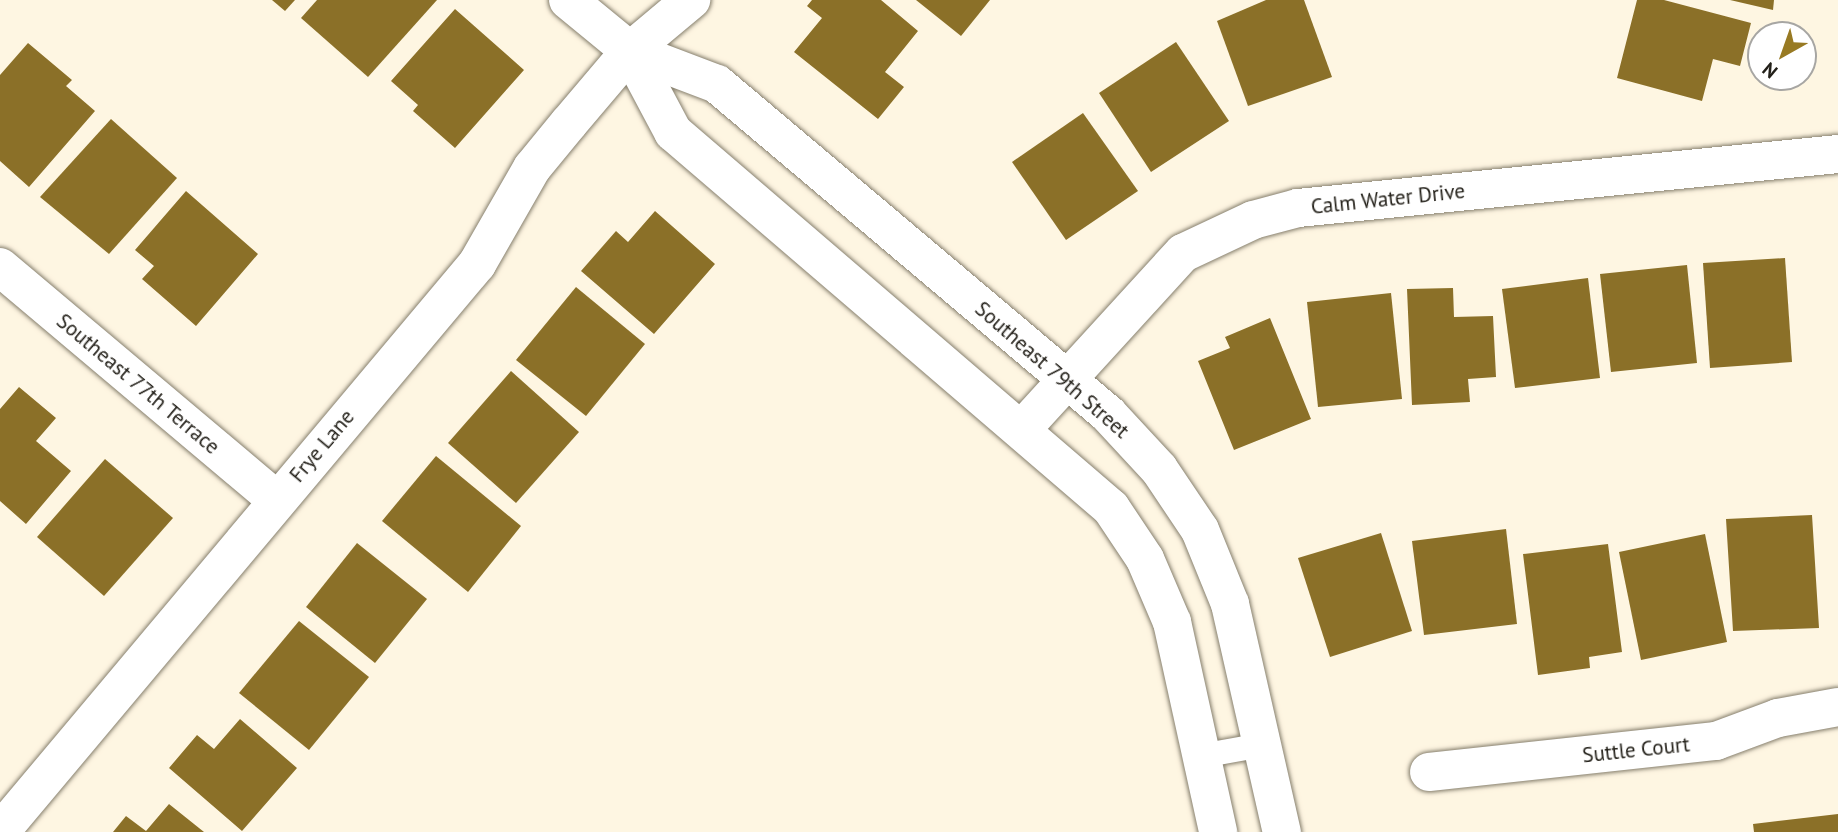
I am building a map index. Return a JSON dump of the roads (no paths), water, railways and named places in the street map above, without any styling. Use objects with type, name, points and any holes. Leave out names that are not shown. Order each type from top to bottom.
[{"type":"street","name":"Southeast 79th Street","points":[[568,0],[630,51],[717,84],[1108,414],[1159,469],[1200,530],[1230,604],[1282,832]]},
{"type":"street","name":"Frye Lane","points":[[630,51],[658,0]]},
{"type":"street","name":"Frye Lane","points":[[0,832],[477,264],[532,168],[630,51],[691,0]]},
{"type":"street","name":"Southeast 79th Street","points":[[630,51],[673,132],[1023,428],[1111,508],[1144,559],[1172,622],[1218,832]]},
{"type":"street","name":"Calm Water Drive","points":[[1023,428],[1064,379],[1183,253],[1253,220],[1298,208],[1838,154]]},
{"type":"street","name":"Southeast 77th Terrace","points":[[0,268],[277,500]]},
{"type":"street","name":"Suttle Court","points":[[1429,772],[1716,741],[1778,718],[1838,707]]},
{"type":"lane","points":[[1201,756],[1262,745]]}]
